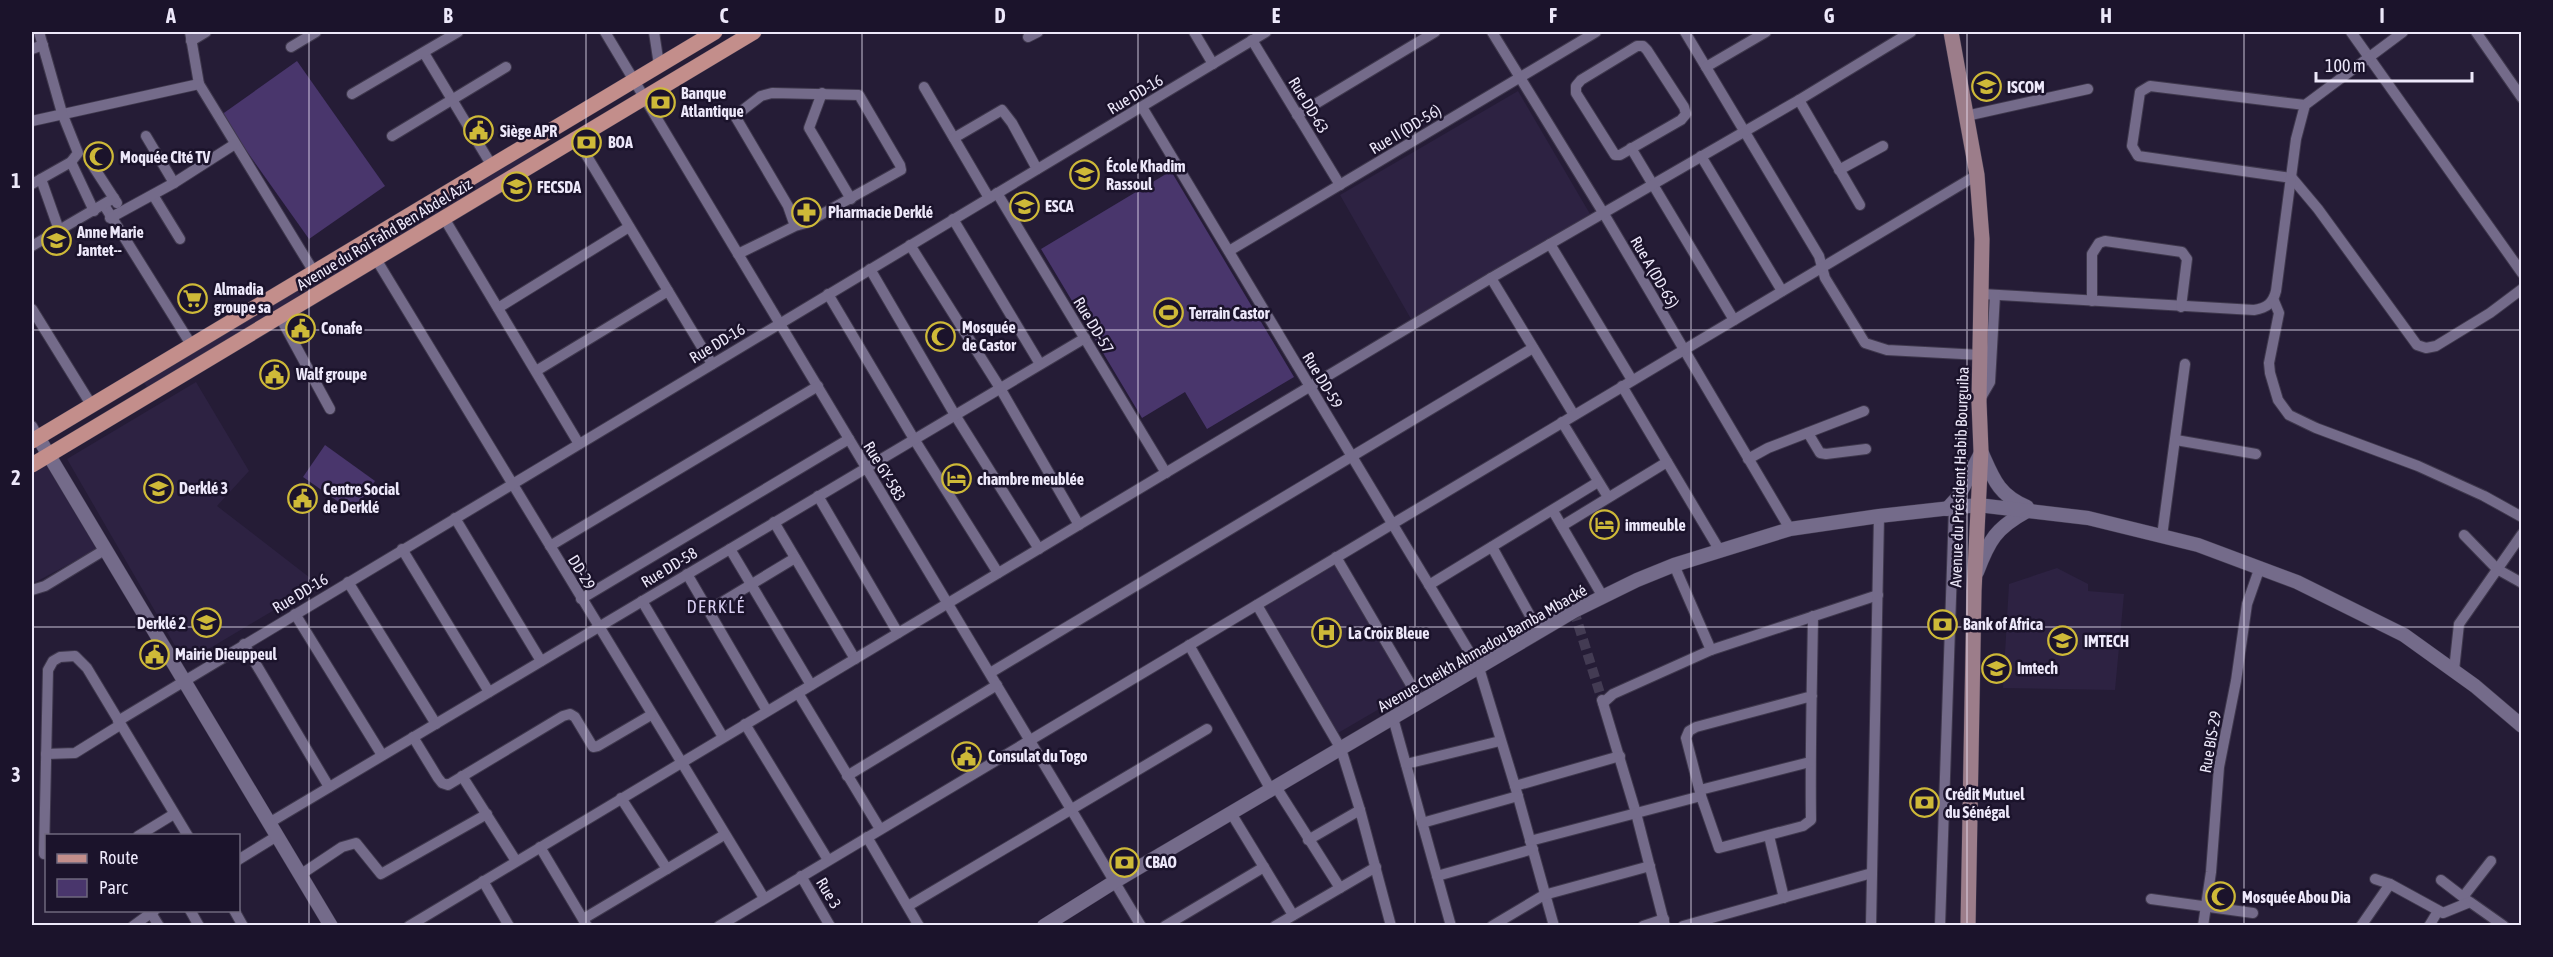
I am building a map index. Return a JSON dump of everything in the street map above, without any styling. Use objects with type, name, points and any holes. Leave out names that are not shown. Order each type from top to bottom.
[{"type":"main road","name":"Avenue du Roi Fahd Ben Abdel Aziz","points":[[34,435],[92,406],[715,32]]},
{"type":"main road","name":"Avenue du Roi Fahd Ben Abdel Aziz","points":[[32,465],[753,32]]},
{"type":"main road","name":"Avenue du Président Habib Bourguiba","points":[[1951,32],[1977,175],[1988,294],[1981,355],[1979,402],[1980,453],[1975,577],[1968,926]]},
{"type":"street","points":[[39,32],[62,113],[78,153],[71,162],[36,181],[59,230]]},
{"type":"street","points":[[206,32],[190,36],[199,84],[314,272]]},
{"type":"street","points":[[291,48],[316,32]]},
{"type":"street","points":[[352,94],[458,32]]},
{"type":"street","name":"Rue GY-583","points":[[605,32],[1141,926]]},
{"type":"street","points":[[654,32],[659,65]]},
{"type":"street","points":[[1194,32],[1213,64]]},
{"type":"street","name":"Rue DD-16","points":[[46,754],[75,753],[183,680],[1266,32]]},
{"type":"street","points":[[1297,115],[1435,32]]},
{"type":"street","name":"Rue A (DD-65)","points":[[1492,32],[1604,214],[1790,529]]},
{"type":"street","points":[[1685,32],[1819,256],[1825,278],[1866,343],[1887,350],[1981,355]]},
{"type":"street","points":[[1706,67],[1766,32]]},
{"type":"street","points":[[409,926],[422,922],[516,861],[1491,278],[1799,100],[1911,32]]},
{"type":"street","points":[[2351,32],[2522,273]]},
{"type":"street","points":[[2403,32],[2305,105],[2296,139],[2274,301],[2279,313],[2269,363],[2270,374],[2278,400],[2289,415],[2316,428],[2418,466],[2484,496],[2522,517]]},
{"type":"street","points":[[2476,32],[2522,98]]},
{"type":"street","name":"Rue II (DD-56)","points":[[1229,251],[1591,33]]},
{"type":"street","name":"Rue DD-63","points":[[1252,40],[1340,185]]},
{"type":"street","points":[[32,49],[44,45]]},
{"type":"street","points":[[1637,46],[1643,46],[1684,107],[1686,114],[1682,120],[1631,148],[1620,155],[1611,152],[1576,93],[1576,86],[1581,80],[1637,46]]},
{"type":"street","points":[[424,53],[492,166]]},
{"type":"street","points":[[392,136],[506,67]]},
{"type":"street","points":[[32,121],[199,84]]},
{"type":"street","points":[[2305,105],[2150,86],[2140,92],[2132,146],[2138,156],[2292,178],[2318,209],[2417,345],[2426,348],[2436,346],[2490,313],[2522,289]]},
{"type":"street","name":"Rue DD-57","points":[[924,87],[954,138],[1084,338],[1166,472]]},
{"type":"street","points":[[1966,116],[2088,89]]},
{"type":"street","points":[[822,93],[809,128],[851,199]]},
{"type":"street","points":[[738,254],[795,226],[806,223],[901,170],[859,95],[766,94],[735,116],[788,206],[795,226]]},
{"type":"street","points":[[1799,100],[1860,205]]},
{"type":"street","name":"Rue DD-59","points":[[1142,107],[1479,668],[1554,926]]},
{"type":"street","points":[[954,138],[1002,110],[1012,123],[1037,169]]},
{"type":"street","points":[[146,136],[174,183]]},
{"type":"street","points":[[576,138],[712,364]]},
{"type":"street","points":[[110,218],[174,183],[235,144]]},
{"type":"street","points":[[1839,170],[1883,146]]},
{"type":"street","points":[[1631,148],[1734,320]]},
{"type":"street","points":[[1701,156],[1782,291]]},
{"type":"street","points":[[71,162],[94,211]]},
{"type":"street","points":[[93,166],[122,211]]},
{"type":"street","points":[[725,924],[764,898],[1977,175]]},
{"type":"street","points":[[153,195],[180,239]]},
{"type":"street","points":[[32,246],[114,198]]},
{"type":"street","points":[[104,205],[110,218],[192,345]]},
{"type":"street","points":[[444,218],[579,444]]},
{"type":"street","points":[[953,219],[1040,364]]},
{"type":"street","points":[[498,308],[629,227]]},
{"type":"street","points":[[2092,301],[2092,254],[2099,243],[2105,241],[2181,252],[2187,259],[2181,307]]},
{"type":"street","points":[[1550,244],[1627,383],[1667,462],[1720,551]]},
{"type":"street","points":[[910,245],[1000,388],[1079,525]]},
{"type":"street","name":"DD-29","points":[[376,259],[764,898]]},
{"type":"street","points":[[870,269],[955,415],[1039,549]]},
{"type":"street","points":[[1491,278],[1575,415]]},
{"type":"street","points":[[536,371],[668,291]]},
{"type":"street","points":[[828,294],[914,439],[998,573]]},
{"type":"street","points":[[1979,402],[1990,382],[1988,294],[2254,310],[2264,308],[2274,301]]},
{"type":"street","points":[[32,309],[92,406]]},
{"type":"street","points":[[280,317],[330,410]]},
{"type":"street","name":"Rue DD-58","points":[[269,823],[1084,338]]},
{"type":"street","points":[[990,673],[1533,348]]},
{"type":"street","points":[[2162,536],[2186,364]]},
{"type":"street","points":[[550,546],[818,386]]},
{"type":"street","points":[[1748,459],[1864,411]]},
{"type":"street","points":[[1562,422],[1608,497]]},
{"type":"street","points":[[1808,433],[1820,453],[1866,449]]},
{"type":"street","points":[[34,435],[49,456],[331,926]]},
{"type":"street","points":[[581,599],[849,439]]},
{"type":"street","points":[[2176,440],[2256,454]]},
{"type":"street","points":[[1940,926],[1951,508],[1980,453]]},
{"type":"street","points":[[1980,453],[1998,488],[2005,495],[2032,511]]},
{"type":"street","points":[[1562,526],[1667,462]]},
{"type":"street","points":[[1429,585],[1598,482]]},
{"type":"street","points":[[818,496],[898,633]]},
{"type":"street","name":"Avenue Cheikh Ahmadou Bamba Mbacké","points":[[1044,926],[1231,813],[1539,632],[1603,597],[1674,565],[1790,529],[1879,516],[1978,505],[2088,518],[2198,545],[2260,567],[2316,591],[2395,631],[2454,670],[2522,726]]},
{"type":"street","points":[[1553,511],[1603,597]]},
{"type":"street","points":[[1975,577],[1992,537],[2000,528],[2032,511]]},
{"type":"street","points":[[1871,926],[1879,516]]},
{"type":"street","points":[[455,518],[541,661]]},
{"type":"street","points":[[774,522],[855,658]]},
{"type":"street","points":[[2454,670],[2459,624],[2522,534]]},
{"type":"street","points":[[2464,536],[2497,569],[2522,582]]},
{"type":"street","points":[[1492,547],[1539,632]]},
{"type":"street","points":[[32,590],[45,586],[105,549]]},
{"type":"street","points":[[402,549],[489,692]]},
{"type":"street","points":[[730,549],[811,685]]},
{"type":"street","points":[[1336,557],[1421,702]]},
{"type":"street","points":[[709,610],[795,558]]},
{"type":"street","points":[[1674,565],[1711,650]]},
{"type":"street","name":"Rue BIS-29","points":[[2203,926],[2219,767],[2236,681],[2245,615],[2260,567]]},
{"type":"street","points":[[687,574],[767,711]]},
{"type":"street","points":[[348,582],[436,724]]},
{"type":"street","points":[[1643,926],[1665,922],[1620,756],[1602,701],[1711,650],[1878,595]]},
{"type":"street","points":[[642,601],[723,737]]},
{"type":"street","points":[[1257,604],[1341,749],[1376,867],[1388,924]]},
{"type":"street","points":[[295,614],[382,755]]},
{"type":"street","points":[[1812,696],[1696,727],[1689,731],[1686,738],[1700,793],[1719,848],[1809,824],[1810,820],[1810,762],[1812,696],[1813,616]]},
{"type":"street","points":[[244,644],[329,787]]},
{"type":"street","points":[[1189,645],[1274,788],[1340,888]]},
{"type":"street","points":[[45,834],[48,669],[53,661],[60,657],[75,656],[80,659],[187,834]]},
{"type":"street","points":[[847,777],[997,685]]},
{"type":"street","points":[[798,693],[880,830]]},
{"type":"street","points":[[413,737],[442,783],[448,784],[563,716],[570,714],[575,717],[593,747],[651,715]]},
{"type":"street","points":[[1393,718],[1451,926]]},
{"type":"street","points":[[746,724],[828,860]]},
{"type":"street","points":[[908,906],[1207,729]]},
{"type":"street","points":[[1406,764],[1500,741]]},
{"type":"street","points":[[1422,823],[1620,756]]},
{"type":"street","points":[[1437,876],[1700,793],[1810,762]]},
{"type":"street","points":[[462,776],[516,861]]},
{"type":"street","points":[[621,798],[667,869]]},
{"type":"street","points":[[1308,840],[1360,810]]},
{"type":"street","points":[[1231,813],[1293,915]]},
{"type":"street","points":[[141,834],[174,814]]},
{"type":"street","points":[[300,875],[342,847],[356,843],[381,874],[487,814]]},
{"type":"street","points":[[540,847],[585,922],[724,835]]},
{"type":"street","points":[[240,859],[277,836]]},
{"type":"street","points":[[1769,836],[1784,898]]},
{"type":"street","points":[[867,837],[919,926]]},
{"type":"street","points":[[32,854],[45,854]]},
{"type":"street","points":[[2375,879],[2390,884],[2445,913],[2466,900],[2491,861]]},
{"type":"street","points":[[1492,926],[1544,895],[1650,866]]},
{"type":"street","points":[[1165,926],[1264,867]]},
{"type":"street","points":[[1275,925],[1376,867]]},
{"type":"street","points":[[1683,926],[1872,873]]},
{"type":"street","name":"Rue 3","points":[[801,876],[830,926]]},
{"type":"street","points":[[2441,880],[2504,926]]},
{"type":"street","points":[[483,881],[509,926]]},
{"type":"street","points":[[2361,926],[2390,884]]},
{"type":"street","points":[[2151,898],[2253,913]]},
{"type":"street","points":[[2429,926],[2438,911]]},
{"type":"street","points":[[133,926],[153,912],[159,926]]},
{"type":"street","points":[[191,912],[199,926]]},
{"type":"street","points":[[235,912],[243,926]]},
{"type":"shaded area","points":[[1518,91],[1590,214],[1411,319],[1340,195]]},
{"type":"shaded area","points":[[536,147],[541,153],[148,388],[144,383]]},
{"type":"shaded area","points":[[196,382],[249,471],[217,506],[318,584],[185,663],[67,459]]},
{"type":"shaded area","points":[[48,462],[99,548],[32,584],[32,472]]},
{"type":"shaded area","name":"La Croix Bleue","points":[[1335,564],[1410,691],[1338,733],[1262,607]]},
{"type":"shaded area","name":"IMTECH","points":[[2057,568],[2088,584],[2088,591],[2124,594],[2115,690],[2003,688],[2009,584]]},
{"type":"green space","points":[[297,61],[385,186],[309,239],[221,115]]},
{"type":"green space","name":"Terrain Castor","points":[[1171,171],[1294,377],[1207,429],[1185,392],[1142,418],[1041,249]]},
{"type":"green space","points":[[325,445],[375,481],[353,512],[303,477]]},
{"type":"tunnel","points":[[1574,611],[1602,700]]},
{"type":"place","name":"ISCOM","points":[[1986,87]]},
{"type":"place","name":"Banque Atlantique","points":[[660,102]]},
{"type":"place","name":"Siège APR","points":[[479,131]]},
{"type":"place","name":"BOA","points":[[587,142]]},
{"type":"place","name":"Moquée CIté TV","points":[[99,157]]},
{"type":"place","name":"École Khadim Rassoul","points":[[1085,175]]},
{"type":"place","name":"FECSDA","points":[[516,187]]},
{"type":"place","name":"ESCA","points":[[1024,206]]},
{"type":"place","name":"Pharmacie Derklé","points":[[807,212]]},
{"type":"place","name":"Anne Marie Jantet--","points":[[56,241]]},
{"type":"place","name":"Almadia groupe sa","points":[[193,298]]},
{"type":"place","name":"Terrain Castor","points":[[1168,313]]},
{"type":"place","name":"Conafe","points":[[300,328]]},
{"type":"place","name":"Mosquée de Castor","points":[[941,336]]},
{"type":"place","name":"Walf groupe","points":[[275,374]]},
{"type":"place","name":"chambre meublée","points":[[956,479]]},
{"type":"place","name":"Derklé 3","points":[[158,488]]},
{"type":"place","name":"Centre Social de Derklé","points":[[302,498]]},
{"type":"place","name":"immeuble","points":[[1604,525]]},
{"type":"place","name":"Derklé 2","points":[[207,623]]},
{"type":"place","name":"Bank of Africa","points":[[1942,624]]},
{"type":"place","name":"La Croix Bleue","points":[[1327,633]]},
{"type":"place","name":"IMTECH","points":[[2063,641]]},
{"type":"place","name":"Mairie Dieuppeul","points":[[154,654]]},
{"type":"place","name":"Imtech","points":[[1996,668]]},
{"type":"place","name":"Consulat du Togo","points":[[967,756]]},
{"type":"place","name":"Crédit Mutuel du Sénégal","points":[[1924,803]]},
{"type":"place","name":"CBAO","points":[[1124,862]]},
{"type":"place","name":"Mosquée Abou Dia","points":[[2221,897]]},
{"type":"district","name":"DERKLÉ","points":[[716,607]]}]
